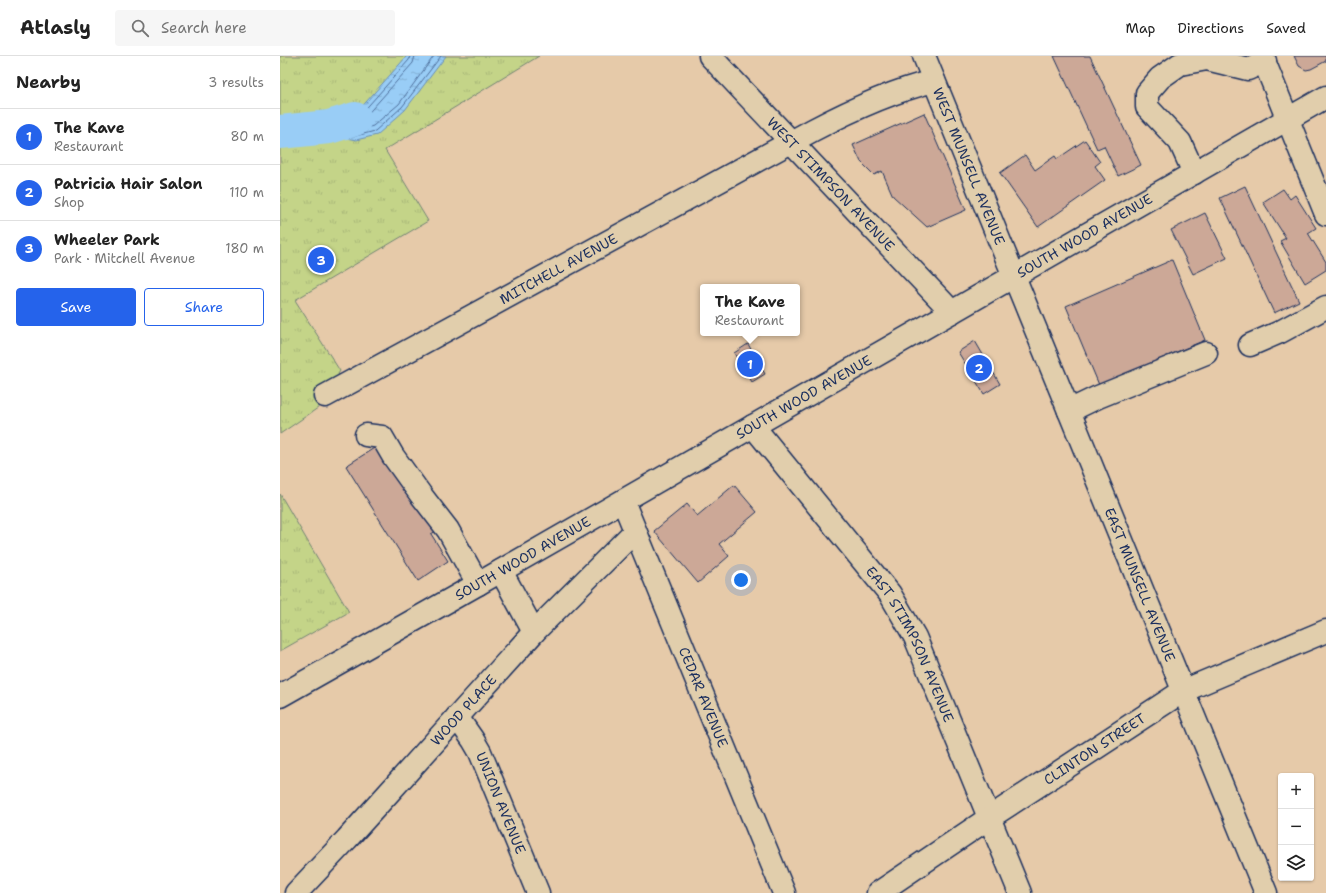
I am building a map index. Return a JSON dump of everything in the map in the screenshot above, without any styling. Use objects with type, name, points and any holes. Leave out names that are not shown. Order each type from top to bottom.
[{"type":"street","name":"WEST STIMPSON AVENUE","points":[[710,56],[952,312]]},
{"type":"street","name":"WEST MUNSELL AVENUE","points":[[924,56],[1014,276]]},
{"type":"street","points":[[1194,173],[1180,142],[1147,107],[1147,93],[1160,78],[1180,64],[1207,59],[1248,69],[1264,59],[1326,214]]},
{"type":"street","name":"MITCHELL AVENUE","points":[[325,396],[842,115],[911,86],[934,81]]},
{"type":"street","name":"SOUTH WOOD AVENUE","points":[[280,696],[501,571],[1326,97]]},
{"type":"street","name":"EAST MUNSELL AVENUE","points":[[1014,276],[1266,893]]},
{"type":"street","points":[[1250,345],[1280,332],[1326,307]]},
{"type":"street","points":[[1069,411],[1098,397],[1206,353]]},
{"type":"street","name":"EAST STIMPSON AVENUE","points":[[752,427],[753,426],[890,594],[915,637],[1020,893]]},
{"type":"street","points":[[366,435],[382,437],[412,482],[448,530],[478,584]]},
{"type":"street","name":"CEDAR AVENUE","points":[[623,501],[784,893]]},
{"type":"street","name":"WOOD PLACE","points":[[296,893],[337,851],[534,632],[635,531]]},
{"type":"street","points":[[501,571],[534,632]]},
{"type":"street","name":"CLINTON STREET","points":[[878,893],[989,818],[1183,691],[1326,631]]},
{"type":"street","name":"UNION AVENUE","points":[[457,717],[480,752],[538,893]]},
{"type":"green space","points":[[280,56],[539,56],[385,150],[428,221],[295,300],[340,371],[338,374],[347,388],[280,434]]},
{"type":"green space","points":[[280,494],[349,612],[280,651]]},
{"type":"water","points":[[407,56],[446,56],[405,110],[377,135],[356,140],[310,129],[358,111]]},
{"type":"building","points":[[1054,56],[1090,56],[1141,165],[1118,176],[1104,146],[1097,149]]},
{"type":"building","points":[[1294,56],[1326,56],[1326,61],[1306,70],[1299,66]]},
{"type":"building","points":[[924,113],[966,210],[927,227],[893,196],[882,171],[874,175],[861,162],[853,145]]},
{"type":"building","points":[[1085,140],[1100,162],[1095,166],[1105,180],[1038,227],[1000,173],[1025,155],[1035,170],[1055,156],[1057,159]]},
{"type":"building","points":[[1245,186],[1299,301],[1274,313],[1220,198]]},
{"type":"building","points":[[1283,189],[1290,199],[1295,195],[1316,228],[1308,233],[1326,262],[1326,270],[1305,283],[1280,241],[1286,238],[1263,202]]},
{"type":"building","points":[[1205,213],[1227,258],[1193,274],[1171,230]]},
{"type":"building","points":[[1172,260],[1205,340],[1099,385],[1066,306]]},
{"type":"building","points":[[975,341],[1000,384],[984,394],[958,352]]},
{"type":"building","points":[[748,344],[765,374],[752,382],[734,353]]},
{"type":"building","points":[[382,443],[438,530],[431,534],[448,561],[418,581],[346,466]]},
{"type":"building","points":[[734,485],[757,512],[719,544],[729,556],[698,583],[654,531],[687,504],[697,516]]},
{"type":"waterway","points":[[280,132],[329,127],[355,119]]},
{"type":"place","name":"Wheeler Park","points":[[321,260]]},
{"type":"place","name":"The Kave","points":[[750,364]]},
{"type":"place","name":"Patricia Hair Salon","points":[[979,368]]}]
